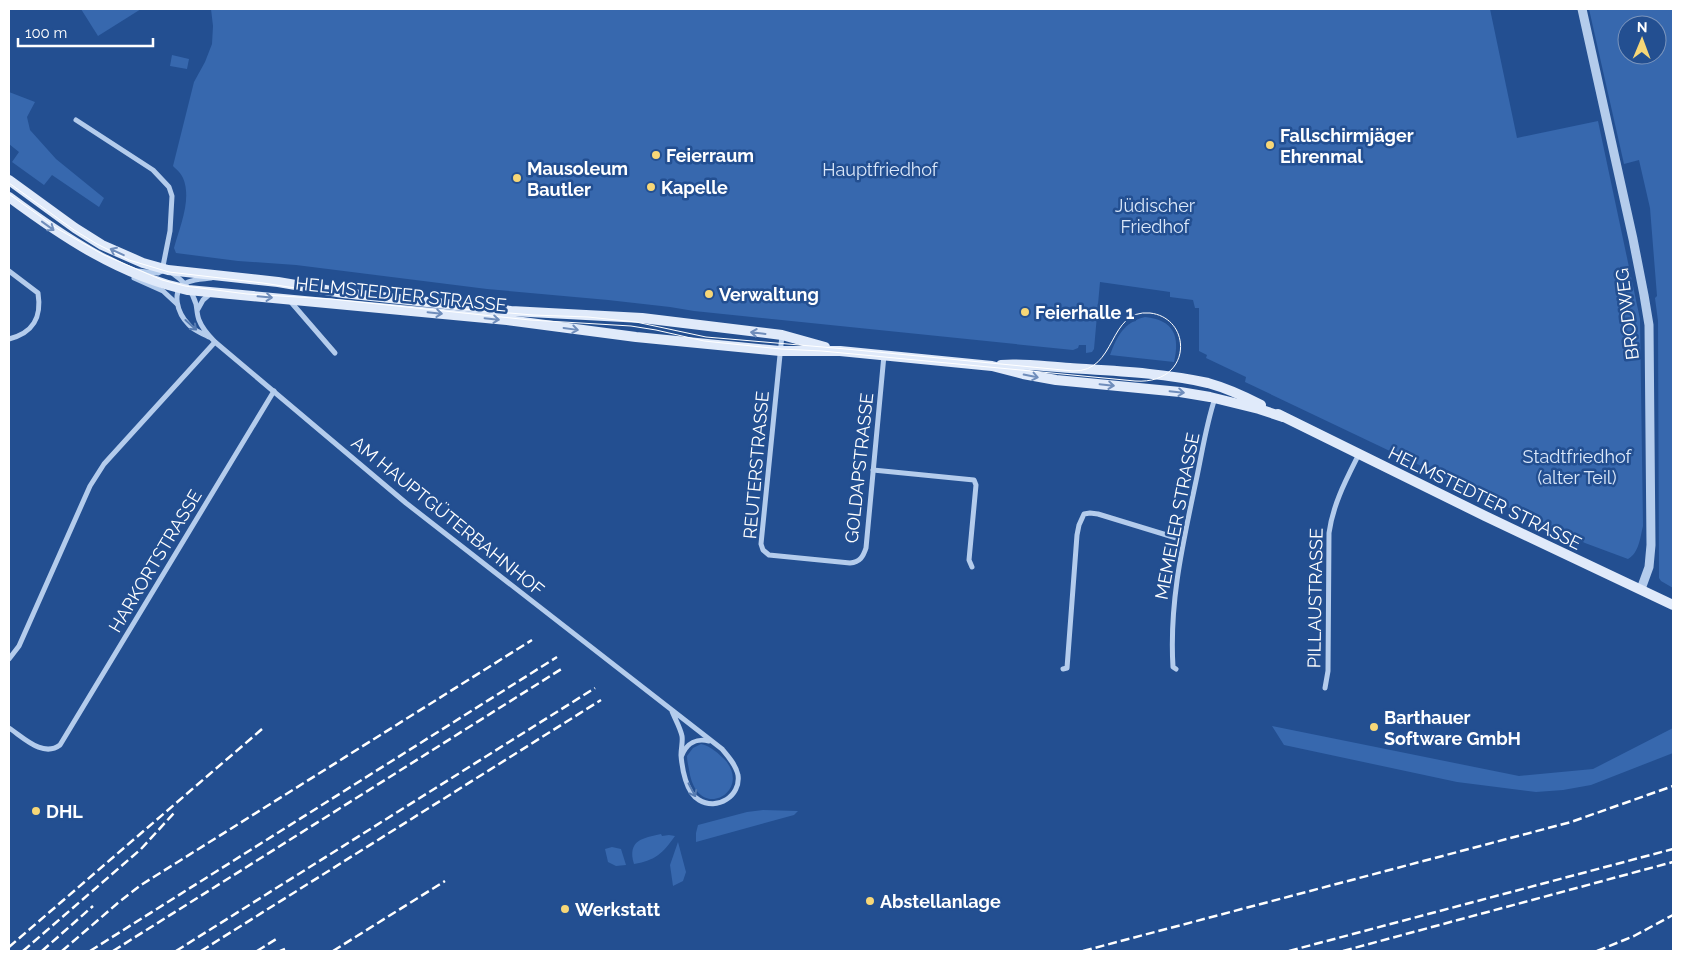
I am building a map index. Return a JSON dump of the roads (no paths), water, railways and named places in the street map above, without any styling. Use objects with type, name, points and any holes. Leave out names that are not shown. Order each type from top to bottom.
[{"type":"main road","name":"HELMSTEDTER STRASSE","points":[[9,180],[91,238],[131,258],[163,268],[353,294],[511,311],[674,322],[782,336],[840,351]]},
{"type":"main road","name":"HELMSTEDTER STRASSE","points":[[9,197],[68,239],[124,268],[185,287],[216,292],[522,322],[780,351],[840,351],[992,366],[1056,380],[1180,392],[1212,397],[1284,417]]},
{"type":"main road","points":[[672,340],[674,322]]},
{"type":"main road","name":"HELMSTEDTER STRASSE","points":[[992,366],[1018,364],[1109,370],[1192,381],[1220,387],[1563,554],[1673,605]]},
{"type":"main road","points":[[1192,381],[1197,389],[1212,397],[1233,396],[1258,404]]},
{"type":"street","name":"BRODWEG","points":[[1582,9],[1643,288],[1648,325],[1651,545],[1649,567],[1641,589]]},
{"type":"street","points":[[76,120],[153,170],[169,187],[172,196],[172,206],[170,232],[163,268],[177,276],[185,287]]},
{"type":"street","name":"HELMSTEDTER STRASSE","points":[[124,268],[158,273],[163,268]]},
{"type":"street","name":"HELMSTEDTER STRASSE","points":[[124,268],[132,277],[165,292],[178,307]]},
{"type":"street","points":[[9,271],[38,293],[40,306],[33,325],[20,336],[9,339]]},
{"type":"street","points":[[178,307],[176,297],[195,280],[226,277]]},
{"type":"street","name":"AM HAUPTGÜTERBAHNHOF","points":[[185,287],[195,302],[199,321],[215,342],[406,503],[714,743],[728,756],[737,774],[736,788],[726,800],[711,804],[700,801],[689,788],[682,761],[682,734],[672,711]]},
{"type":"street","points":[[197,312],[204,298],[216,292]]},
{"type":"street","points":[[288,299],[335,353]]},
{"type":"street","name":"AM HAUPTGÜTERBAHNHOF","points":[[178,307],[190,326],[210,337]]},
{"type":"street","name":"REUTERSTRASSE","points":[[782,336],[761,544],[763,550],[769,555],[807,558]]},
{"type":"street","points":[[9,659],[19,646],[90,486],[104,464],[215,342]]},
{"type":"street","name":"GOLDAPSTRASSE","points":[[807,558],[850,563],[860,560],[864,555],[884,355]]},
{"type":"street","name":"HARKORTSTRASSE","points":[[9,728],[44,750],[51,750],[60,745],[274,391]]},
{"type":"street","name":"MEMELER STRASSE","points":[[1176,669],[1173,667],[1172,651],[1174,596],[1183,540],[1212,397]]},
{"type":"street","name":"PILLAUSTRASSE","points":[[1325,688],[1328,670],[1329,533],[1331,519],[1339,495],[1359,454]]},
{"type":"street","points":[[873,470],[974,480],[976,486],[969,560],[972,567]]},
{"type":"street","points":[[1063,669],[1067,668],[1079,525],[1084,514],[1098,514],[1183,540]]},
{"type":"street","points":[[682,761],[684,750],[692,743],[704,740],[714,743]]},
{"type":"tram line","points":[[9,183],[74,230],[97,244],[129,260],[169,272],[263,283],[347,296],[462,309],[636,322],[706,337],[1073,371],[1087,369],[1098,362],[1126,321],[1136,314],[1150,313],[1164,318],[1174,326],[1179,338],[1180,350],[1177,363],[1168,373],[1154,379],[1135,381],[704,341],[631,326],[530,320],[331,299],[247,294],[185,286],[162,280],[104,255],[58,229],[9,194]]},
{"type":"railway","points":[[62,951],[141,885],[532,640]]},
{"type":"railway","points":[[90,951],[557,657]]},
{"type":"railway","points":[[113,951],[563,668]]},
{"type":"railway","points":[[176,951],[595,688]]},
{"type":"railway","points":[[201,951],[601,700]]},
{"type":"railway","points":[[9,947],[262,729]]},
{"type":"railway","points":[[1083,951],[1571,822],[1673,786]]},
{"type":"railway","points":[[23,951],[141,849],[174,813]]},
{"type":"railway","points":[[1289,951],[1673,849]]},
{"type":"railway","points":[[1343,951],[1673,862]]},
{"type":"railway","points":[[333,951],[445,881]]},
{"type":"railway","points":[[42,951],[93,906]]},
{"type":"railway","points":[[1597,951],[1634,936],[1673,915]]},
{"type":"railway","points":[[257,951],[278,938]]},
{"type":"railway","points":[[280,951],[285,949]]},
{"type":"place","name":"Fallschirmjäger Ehrenmal","points":[[1270,145]]},
{"type":"place","name":"Feierraum","points":[[656,155]]},
{"type":"place","name":"Mausoleum Bautler","points":[[517,178]]},
{"type":"place","name":"Kapelle","points":[[651,187]]},
{"type":"place","name":"Verwaltung","points":[[709,294]]},
{"type":"place","name":"Feierhalle 1","points":[[1025,312]]},
{"type":"place","name":"Barthauer Software GmbH","points":[[1374,727]]},
{"type":"place","name":"DHL","points":[[36,811]]},
{"type":"place","name":"Abstellanlage","points":[[870,901]]},
{"type":"place","name":"Werkstatt","points":[[565,909]]},
{"type":"park label","name":"Hauptfriedhof","points":[[880,169]]},
{"type":"park label","name":"Jüdischer Friedhof","points":[[1155,215]]},
{"type":"park label","name":"Stadtfriedhof (alter Teil)","points":[[1577,466]]}]
